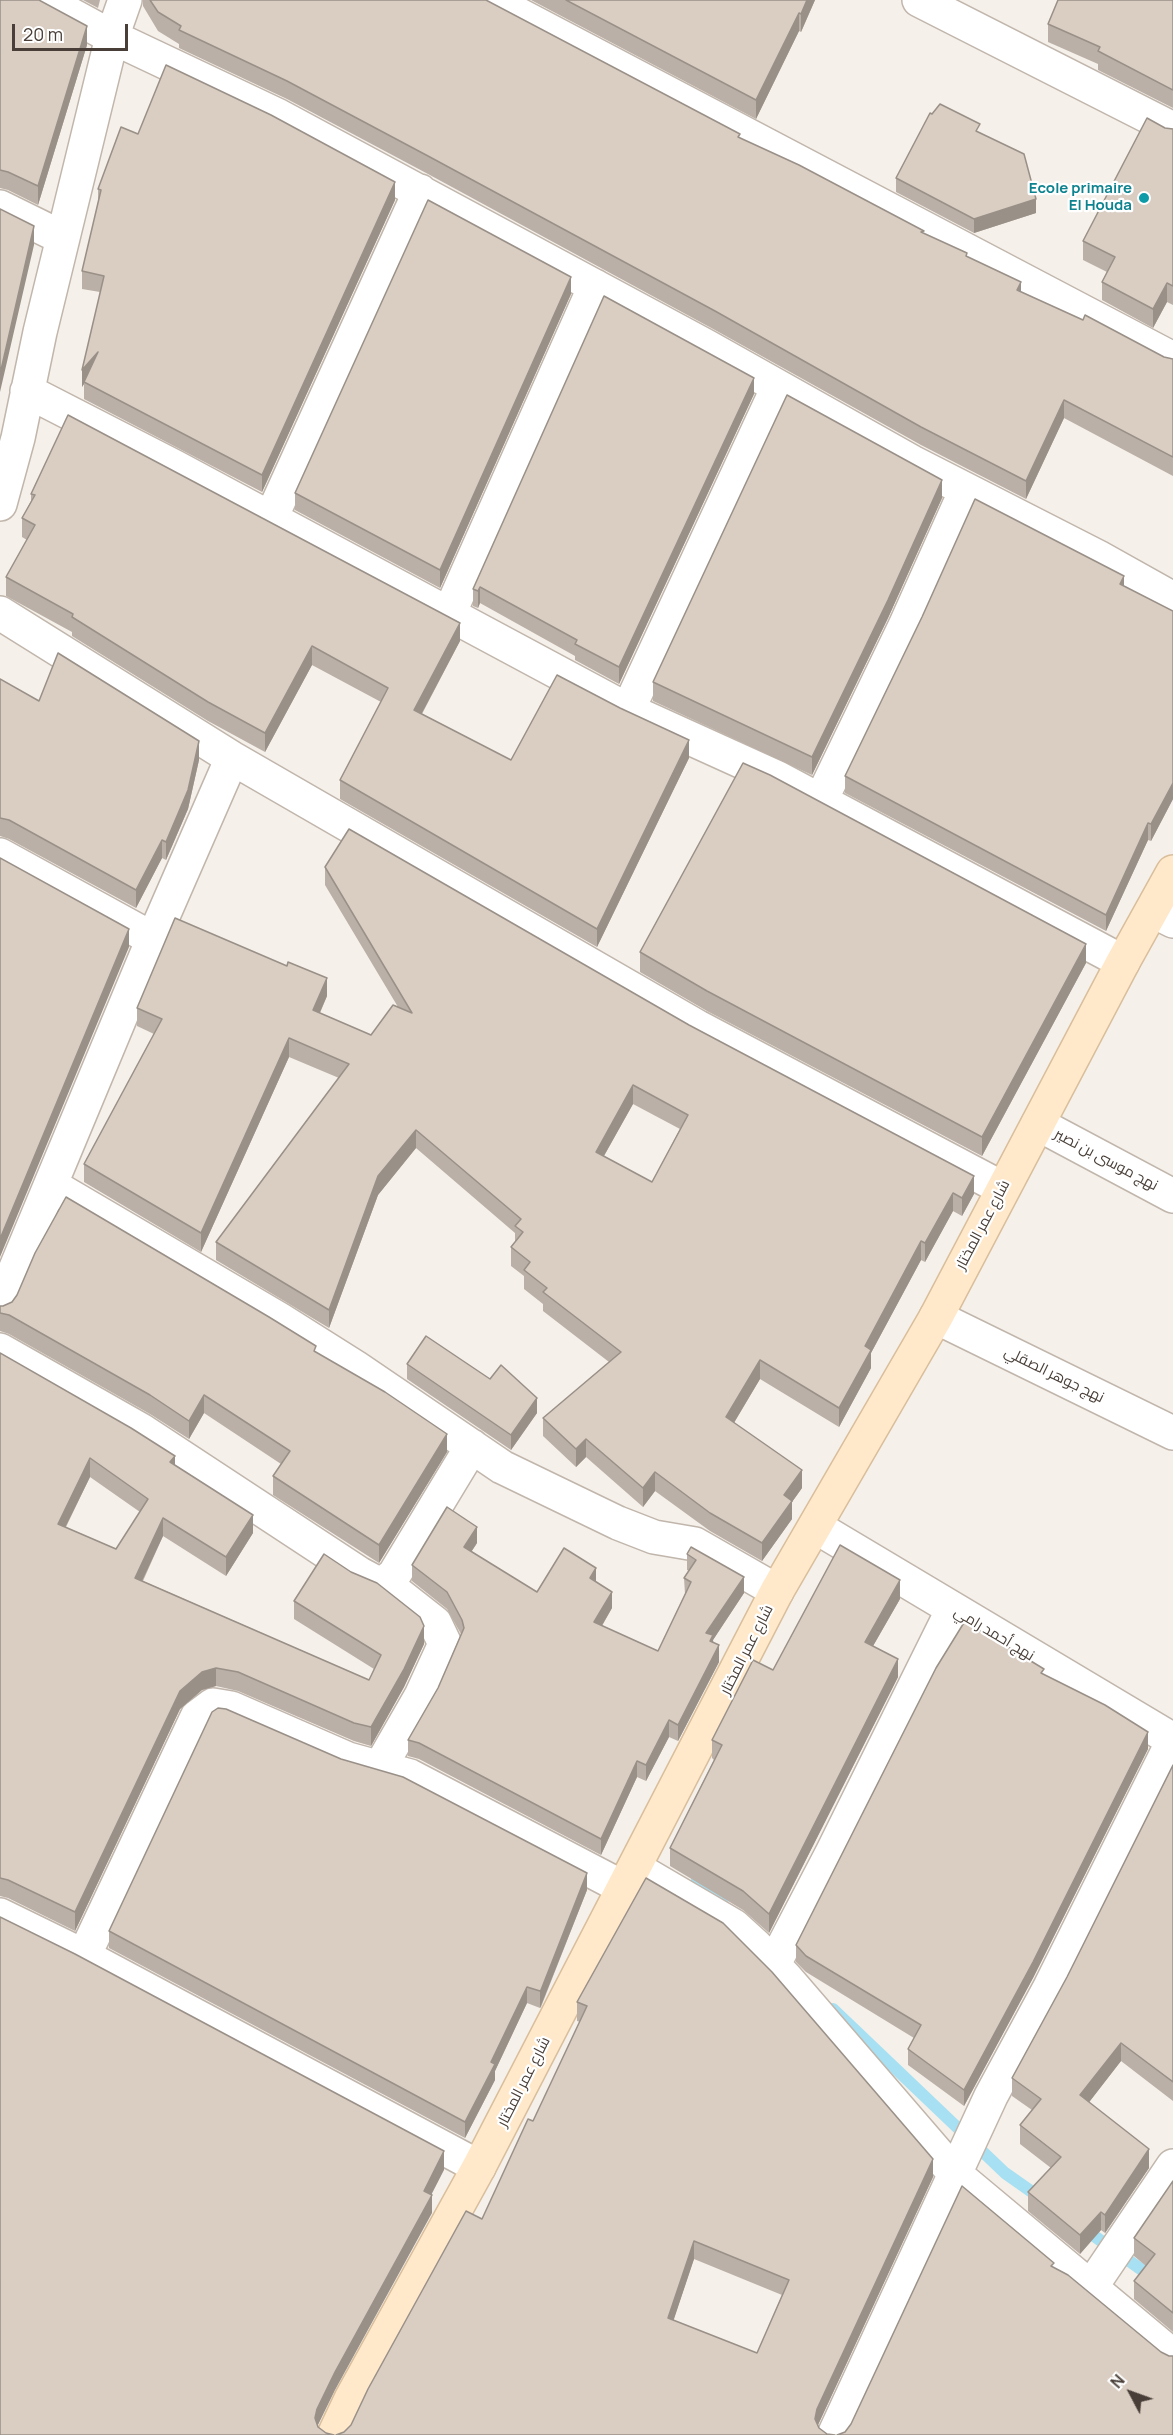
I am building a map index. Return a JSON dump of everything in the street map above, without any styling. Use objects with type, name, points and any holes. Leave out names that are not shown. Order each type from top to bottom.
[{"type":"street","points":[[44,0],[112,38],[279,116],[966,490],[1098,557],[1173,599]]},
{"type":"street","points":[[0,504],[9,434],[27,391],[112,38],[125,0]]},
{"type":"street","points":[[491,0],[1173,358]]},
{"type":"street","points":[[919,0],[1173,129]]},
{"type":"street","points":[[271,518],[420,191]]},
{"type":"street","points":[[0,207],[63,238]]},
{"type":"street","points":[[449,614],[595,286]]},
{"type":"street","points":[[628,710],[778,387]]},
{"type":"street","points":[[27,391],[271,518],[628,710],[778,778],[1123,962]]},
{"type":"street","points":[[821,800],[905,626],[966,490]]},
{"type":"street","points":[[0,612],[232,758],[698,1027],[1002,1188]]},
{"type":"street","points":[[0,1306],[153,939],[232,758]]},
{"type":"street","points":[[0,855],[153,939]]},
{"type":"street","name":"شارع عمر المختار","points":[[334,2435],[351,2399],[480,2167],[777,1591],[936,1317],[1123,962],[1163,916],[1173,872]]},
{"type":"street","name":"نهج موسى بن نصير","points":[[1038,1124],[1173,1196]]},
{"type":"street","points":[[51,1185],[199,1270],[356,1366],[502,1467],[618,1523],[654,1537],[695,1544],[777,1591]]},
{"type":"street","name":"نهج جوهر الصقلي","points":[[936,1317],[1173,1433]]},
{"type":"street","points":[[0,1350],[141,1431],[360,1574],[375,1582],[384,1583],[435,1623],[445,1644],[421,1696],[379,1769]]},
{"type":"street","points":[[384,1583],[394,1575],[472,1446]]},
{"type":"street","name":"نهج أحمد رامي","points":[[816,1527],[1173,1741]]},
{"type":"street","points":[[774,1964],[832,1853],[953,1609]]},
{"type":"street","points":[[84,1956],[197,1717],[213,1705],[231,1708],[348,1759],[410,1776],[734,1926],[774,1964],[955,2174],[1173,2356]]},
{"type":"street","points":[[834,2435],[991,2096],[1050,1987],[1173,1741]]},
{"type":"street","points":[[0,1915],[84,1956],[480,2167]]},
{"type":"street","points":[[1091,2287],[1173,2166]]},
{"type":"building","points":[[0,0],[39,0],[87,26],[38,186],[0,170]]},
{"type":"building","points":[[150,0],[486,0],[740,134],[738,137],[799,165],[924,231],[921,232],[967,253],[966,256],[1021,282],[1017,290],[1083,320],[1085,315],[1164,357],[1173,359],[1173,457],[1064,400],[1026,481],[921,427],[715,311],[428,156],[287,81],[179,30],[181,26],[158,12]]},
{"type":"building","points":[[566,0],[807,0],[756,100]]},
{"type":"building","points":[[1058,0],[1173,0],[1173,90],[1098,51],[1100,47],[1048,24]]},
{"type":"building","points":[[166,65],[271,115],[395,182],[262,475],[84,382],[98,352],[82,370],[104,276],[82,271],[101,190],[98,189],[121,127],[138,134]]},
{"type":"building","points":[[940,104],[980,124],[976,131],[1024,154],[1036,199],[974,219],[896,178],[930,113],[932,114]]},
{"type":"building","name":"Ecole primaire El Houda","points":[[1147,118],[1165,128],[1173,129],[1173,286],[1167,283],[1153,309],[1102,282],[1115,257],[1083,241]]},
{"type":"building","points":[[428,200],[571,277],[440,570],[295,493]]},
{"type":"building","points":[[0,209],[34,226],[0,374]]},
{"type":"building","points":[[604,296],[754,378],[619,667],[575,644],[577,640],[480,587],[478,591],[473,589]]},
{"type":"building","points":[[787,395],[942,480],[888,600],[812,757],[653,682]]},
{"type":"building","points":[[68,415],[460,623],[414,710],[511,760],[557,675],[689,740],[597,929],[340,780],[388,688],[312,646],[265,733],[208,702],[72,617],[73,614],[6,577],[35,525],[22,518],[35,495],[31,494]]},
{"type":"building","points":[[975,499],[1124,576],[1120,584],[1173,611],[1173,783],[1151,824],[1148,823],[1106,915],[845,776],[922,617]]},
{"type":"building","points":[[58,653],[199,741],[188,790],[166,842],[162,840],[136,890],[9,820],[0,818],[0,679],[39,701]]},
{"type":"building","points":[[743,763],[770,775],[1086,944],[982,1137],[707,991],[640,952]]},
{"type":"building","points":[[349,829],[689,1025],[974,1176],[962,1198],[953,1193],[925,1243],[921,1241],[865,1346],[871,1350],[839,1408],[760,1360],[726,1417],[802,1470],[784,1495],[792,1501],[762,1543],[710,1513],[655,1472],[643,1488],[586,1439],[576,1449],[543,1418],[621,1352],[543,1292],[547,1288],[524,1270],[530,1262],[511,1247],[523,1232],[515,1226],[521,1219],[416,1130],[378,1176],[329,1310],[216,1242],[349,1064],[289,1038],[201,1233],[84,1164],[162,1019],[137,1008],[175,918],[287,966],[288,962],[327,978],[313,1010],[371,1035],[393,1005],[412,1013],[325,867]],"holes":[[[633,1085],[688,1115],[652,1182],[596,1152]]]},
{"type":"building","points":[[0,858],[129,929],[0,1239]]},
{"type":"building","points":[[66,1197],[316,1346],[314,1351],[385,1392],[447,1434],[379,1545],[273,1476],[290,1451],[204,1395],[189,1421],[150,1395],[9,1315],[0,1313],[0,1306],[12,1302],[17,1295],[35,1253]]},
{"type":"building","points":[[426,1336],[490,1379],[501,1365],[537,1398],[511,1435],[407,1364]]},
{"type":"building","points":[[0,1353],[131,1428],[175,1456],[170,1462],[253,1515],[226,1557],[163,1518],[135,1578],[369,1680],[381,1655],[294,1601],[324,1554],[351,1572],[377,1583],[420,1617],[424,1626],[404,1669],[371,1727],[354,1723],[238,1672],[216,1668],[202,1672],[180,1691],[75,1912],[0,1878]],"holes":[[[90,1458],[148,1499],[116,1549],[58,1524]]]},
{"type":"building","points":[[447,1507],[477,1527],[464,1547],[537,1592],[564,1548],[596,1568],[590,1578],[612,1592],[594,1622],[658,1651],[691,1582],[684,1578],[696,1560],[687,1554],[691,1547],[744,1577],[706,1633],[713,1635],[710,1641],[719,1645],[678,1725],[669,1720],[646,1765],[637,1761],[601,1839],[419,1743],[408,1740],[438,1688],[464,1628],[447,1592],[412,1565]]},
{"type":"building","points":[[840,1545],[900,1580],[865,1642],[898,1659],[769,1914],[743,1891],[670,1848],[722,1745],[712,1740],[753,1660],[773,1670]]},
{"type":"building","points":[[965,1621],[1044,1669],[1041,1673],[1105,1705],[1148,1732],[1033,1962],[964,2090],[908,2049],[921,2025],[806,1956],[796,1945],[936,1668]]},
{"type":"building","points":[[218,1708],[226,1709],[341,1759],[403,1777],[587,1873],[541,1990],[527,1987],[491,2062],[495,2064],[465,2122],[109,1931],[212,1712]]},
{"type":"building","points":[[1173,1765],[1173,2082],[1121,2043],[1080,2095],[1149,2149],[1105,2215],[1101,2212],[1080,2235],[1028,2192],[1061,2157],[1020,2125],[1041,2099],[1012,2078],[1067,1977]]},
{"type":"building","points":[[646,1878],[723,1923],[772,1972],[933,2159],[817,2409],[815,2419],[819,2428],[827,2434],[835,2435],[336,2435],[344,2432],[351,2425],[368,2389],[466,2211],[482,2219],[528,2119],[533,2121],[587,2006],[577,2002]],"holes":[[[694,2241],[789,2280],[757,2353],[668,2318]]]},
{"type":"building","points":[[0,1917],[75,1954],[444,2151],[424,2191],[432,2195],[317,2409],[315,2418],[318,2427],[334,2435],[0,2435]]},
{"type":"building","points":[[1173,2181],[1173,2313],[1134,2281],[1155,2254],[1134,2238]]},
{"type":"building","points":[[962,2186],[1054,2263],[1051,2266],[1068,2275],[1161,2352],[1173,2356],[1173,2435],[837,2435],[845,2432],[851,2424]]},
{"type":"waterway","points":[[697,1880],[723,1904]]},
{"type":"waterway","points":[[833,2009],[1005,2173],[1042,2199]]},
{"type":"waterway","points":[[1083,2228],[1173,2292]]},
{"type":"place","name":"Ecole primaire El Houda","points":[[1144,198]]}]
